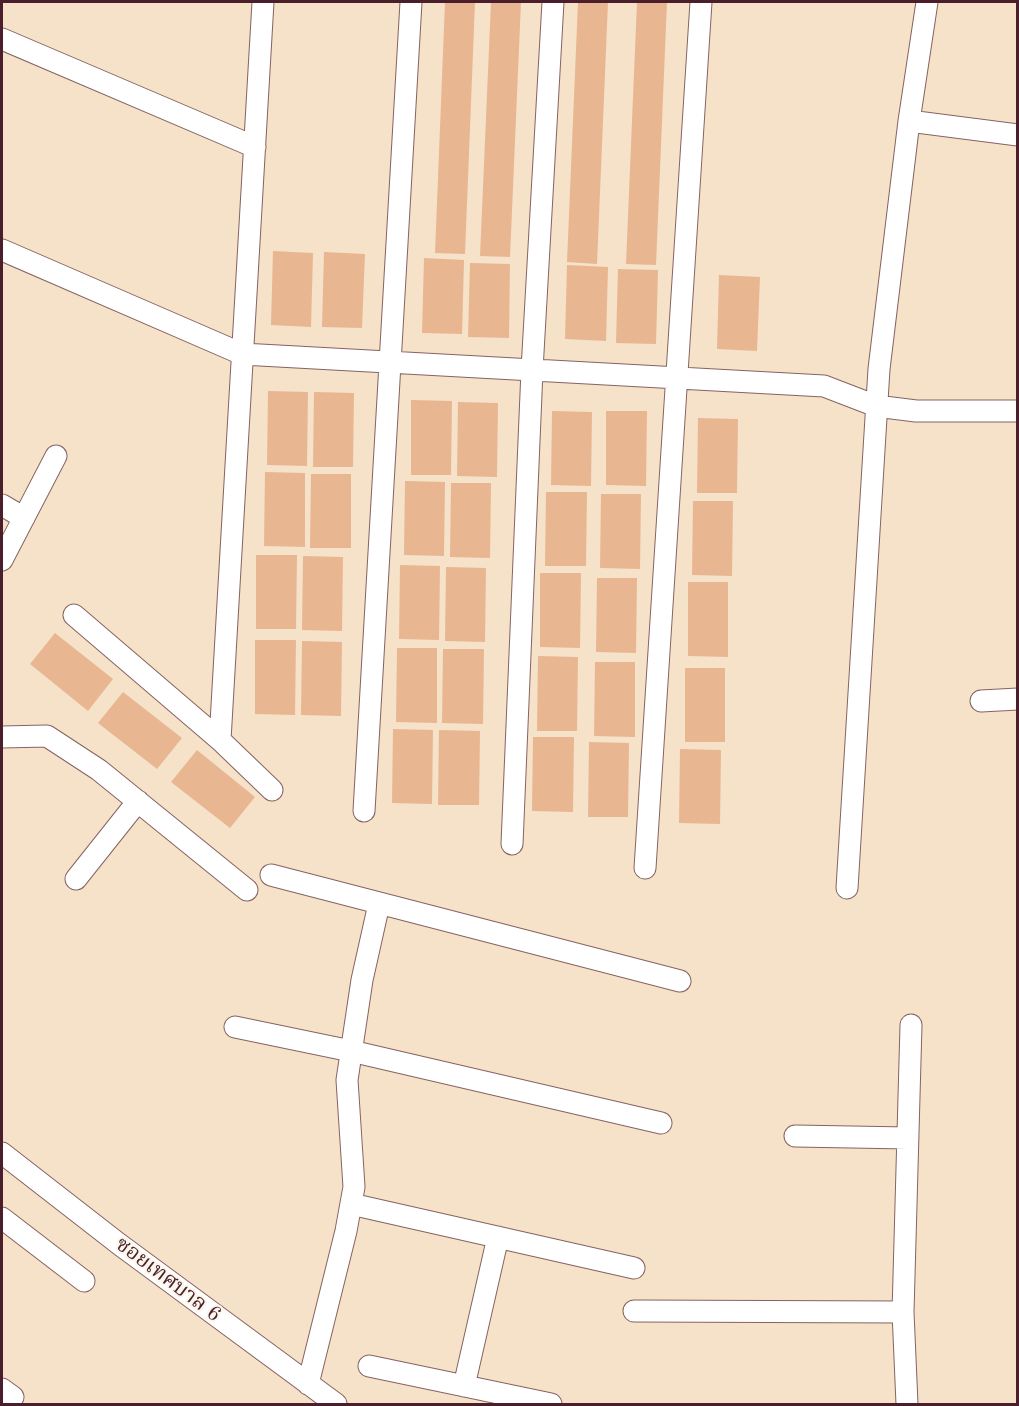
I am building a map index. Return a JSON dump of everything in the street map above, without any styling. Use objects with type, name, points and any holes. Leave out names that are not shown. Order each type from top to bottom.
[{"type":"street","points":[[220,740],[263,2]]},
{"type":"street","points":[[364,811],[411,2]]},
{"type":"street","points":[[512,844],[532,370],[553,2]]},
{"type":"street","points":[[645,868],[701,2]]},
{"type":"street","points":[[848,888],[876,406],[909,121],[927,2]]},
{"type":"street","points":[[2,39],[255,147]]},
{"type":"street","points":[[909,121],[1017,135]]},
{"type":"street","points":[[2,250],[242,354],[824,386],[876,406],[915,411],[1017,411]]},
{"type":"street","points":[[2,560],[57,456]]},
{"type":"street","points":[[2,505],[24,518]]},
{"type":"street","points":[[74,615],[220,740],[272,790]]},
{"type":"street","points":[[981,702],[1017,699]]},
{"type":"street","points":[[2,737],[47,736],[99,770],[247,890]]},
{"type":"street","points":[[76,879],[138,801]]},
{"type":"street","points":[[271,875],[680,981]]},
{"type":"street","points":[[308,1384],[354,1187],[347,1080],[362,980],[379,903]]},
{"type":"street","points":[[907,1404],[903,1312],[911,1025]]},
{"type":"street","points":[[235,1027],[351,1051],[661,1123]]},
{"type":"street","points":[[795,1136],[908,1138]]},
{"type":"street","name":"ซอยเทศบาล 6","points":[[2,1153],[119,1244],[336,1404]]},
{"type":"street","points":[[351,1204],[634,1268]]},
{"type":"street","points":[[2,1218],[84,1281]]},
{"type":"street","points":[[464,1386],[498,1237]]},
{"type":"street","points":[[634,1311],[903,1312]]},
{"type":"street","points":[[369,1366],[550,1404]]},
{"type":"building","points":[[445,2],[475,2],[465,254],[435,253]]},
{"type":"building","points":[[491,2],[521,2],[510,257],[480,256]]},
{"type":"building","points":[[578,2],[608,2],[597,264],[567,262]]},
{"type":"building","points":[[637,2],[667,2],[656,265],[626,264]]},
{"type":"building","points":[[273,251],[313,253],[311,327],[271,325]]},
{"type":"building","points":[[324,252],[365,254],[362,328],[322,327]]},
{"type":"building","points":[[424,258],[464,260],[462,334],[422,333]]},
{"type":"building","points":[[470,263],[510,264],[509,338],[468,337]]},
{"type":"building","points":[[567,265],[608,267],[606,341],[565,339]]},
{"type":"building","points":[[618,269],[658,270],[656,344],[616,343]]},
{"type":"building","points":[[719,275],[760,277],[757,351],[717,349]]},
{"type":"building","points":[[268,391],[308,392],[307,466],[267,465]]},
{"type":"building","points":[[314,392],[354,393],[353,467],[313,467]]},
{"type":"building","points":[[411,400],[452,401],[451,475],[411,475]]},
{"type":"building","points":[[458,402],[498,403],[497,477],[457,476]]},
{"type":"building","points":[[552,411],[592,412],[591,486],[551,485]]},
{"type":"building","points":[[606,411],[647,411],[646,486],[606,485]]},
{"type":"building","points":[[698,418],[738,419],[737,493],[697,493]]},
{"type":"building","points":[[265,472],[305,473],[305,547],[264,546]]},
{"type":"building","points":[[311,474],[351,474],[351,548],[310,548]]},
{"type":"building","points":[[405,481],[445,482],[444,556],[404,555]]},
{"type":"building","points":[[451,483],[491,483],[490,558],[450,557]]},
{"type":"building","points":[[546,492],[587,492],[586,566],[545,566]]},
{"type":"building","points":[[601,494],[641,494],[640,569],[600,568]]},
{"type":"building","points":[[693,501],[733,501],[732,576],[692,575]]},
{"type":"building","points":[[256,555],[297,555],[296,629],[256,629]]},
{"type":"building","points":[[303,556],[343,557],[342,631],[302,630]]},
{"type":"building","points":[[400,565],[440,566],[439,640],[399,639]]},
{"type":"building","points":[[446,567],[486,568],[485,642],[445,641]]},
{"type":"building","points":[[540,573],[581,573],[580,648],[540,647]]},
{"type":"building","points":[[597,578],[637,578],[636,653],[596,652]]},
{"type":"building","points":[[688,582],[728,582],[728,657],[688,656]]},
{"type":"building","points":[[55,633],[113,679],[88,711],[30,664]]},
{"type":"building","points":[[255,640],[296,640],[295,715],[255,714]]},
{"type":"building","points":[[302,641],[342,642],[341,716],[301,715]]},
{"type":"building","points":[[397,648],[437,648],[437,723],[396,722]]},
{"type":"building","points":[[443,649],[484,649],[483,724],[442,723]]},
{"type":"building","points":[[538,656],[578,657],[577,731],[537,731]]},
{"type":"building","points":[[595,662],[635,662],[635,737],[594,736]]},
{"type":"building","points":[[685,668],[725,668],[725,742],[685,742]]},
{"type":"building","points":[[123,692],[182,738],[157,769],[98,723]]},
{"type":"building","points":[[393,729],[433,730],[432,804],[392,803]]},
{"type":"building","points":[[439,730],[480,731],[479,805],[438,805]]},
{"type":"building","points":[[533,737],[574,737],[573,812],[532,811]]},
{"type":"building","points":[[589,742],[629,743],[628,817],[588,817]]},
{"type":"building","points":[[680,749],[721,750],[720,824],[679,823]]},
{"type":"building","points":[[197,750],[255,797],[230,828],[171,782]]}]
